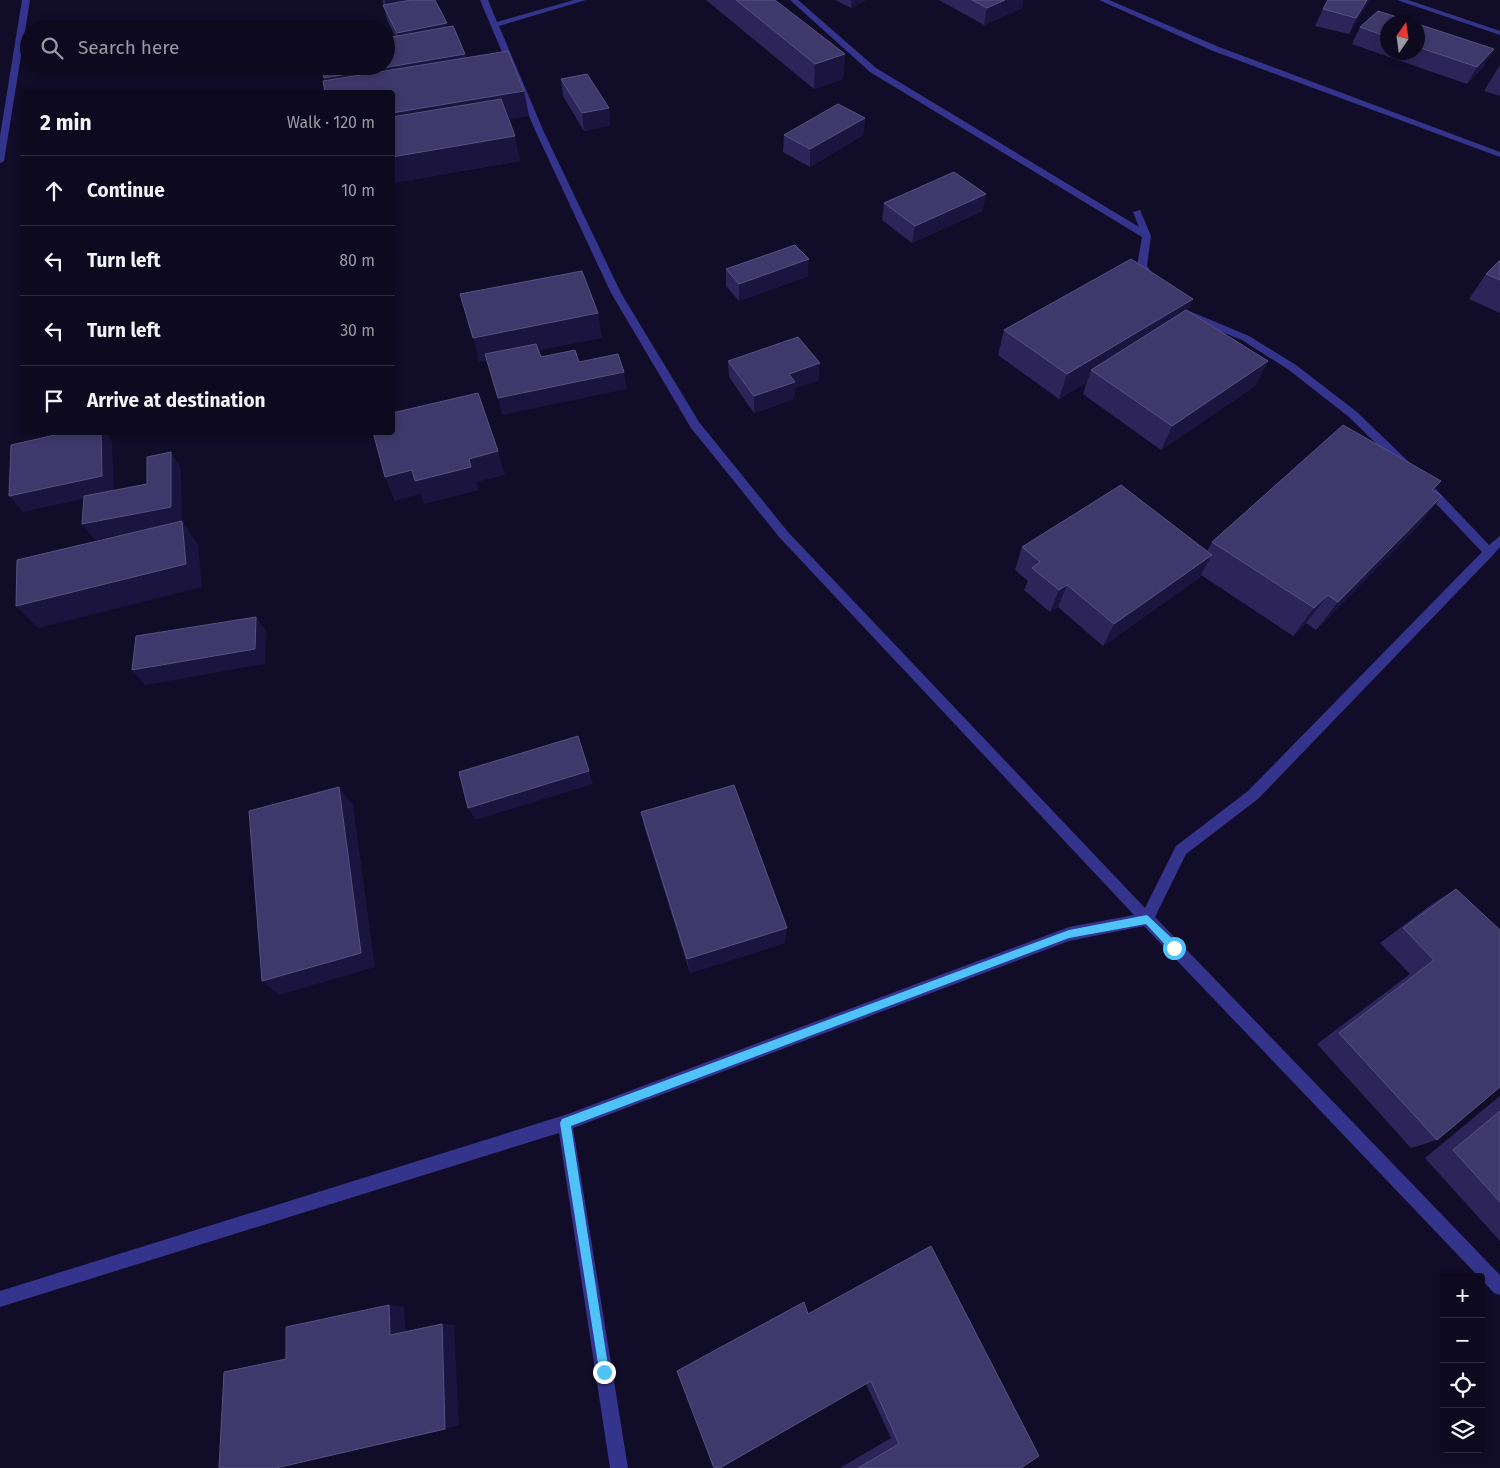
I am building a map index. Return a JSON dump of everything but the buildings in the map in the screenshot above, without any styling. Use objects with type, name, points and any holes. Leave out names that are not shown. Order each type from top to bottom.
[{"type":"street","points":[[22,20],[26,0]]},
{"type":"street","points":[[484,0],[539,130],[616,293],[695,425],[784,535],[1147,919],[1500,1287]]},
{"type":"street","points":[[496,25],[582,0]]},
{"type":"street","points":[[794,0],[873,70],[1147,236]]},
{"type":"street","points":[[1103,0],[1216,49],[1500,155]]},
{"type":"street","points":[[1401,0],[1500,33]]},
{"type":"street","points":[[0,161],[2,131],[20,33]]},
{"type":"street","points":[[1138,212],[1147,236],[1142,266],[1158,288]]},
{"type":"street","points":[[1178,305],[1191,316],[1216,324],[1249,339],[1295,368],[1372,431],[1489,552]]},
{"type":"street","points":[[1147,919],[1181,850],[1253,796],[1500,540]]},
{"type":"street","points":[[0,1299],[565,1123],[1069,934],[1147,919]]},
{"type":"street","points":[[565,1123],[619,1468]]},
{"type":"route","points":[[604,1372],[565,1123],[1069,934],[1147,919],[1174,948]]}]
